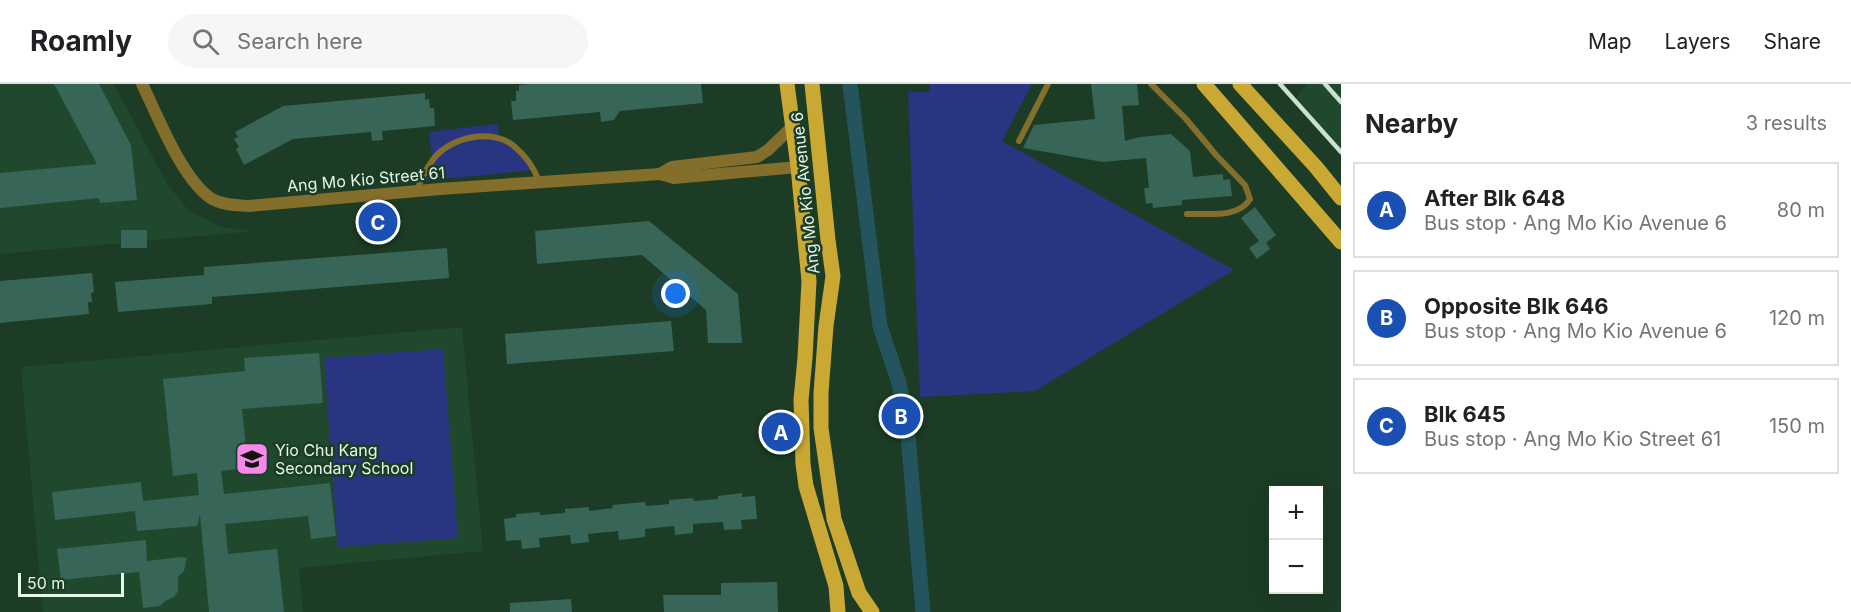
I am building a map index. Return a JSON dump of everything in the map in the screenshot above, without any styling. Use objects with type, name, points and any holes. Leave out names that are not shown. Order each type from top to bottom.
[{"type":"main road","name":"Ang Mo Kio Avenue 6","points":[[787,84],[809,281],[806,358],[800,425],[803,464],[806,486],[836,586],[838,612]]},
{"type":"main road","name":"Ang Mo Kio Avenue 6","points":[[812,84],[833,276],[826,326],[821,428],[834,519],[859,593],[872,612]]},
{"type":"main road","points":[[1204,84],[1341,242]]},
{"type":"main road","points":[[1240,84],[1316,167],[1341,198]]},
{"type":"street","name":"Ang Mo Kio Street 61","points":[[142,84],[184,170],[203,192],[213,200],[226,204],[249,206],[539,181],[660,174],[674,178],[798,167]]},
{"type":"street","name":"Ang Mo Kio Street 61","points":[[660,174],[672,167],[757,157],[768,150],[793,126]]},
{"type":"lane","points":[[1019,141],[1048,84]]},
{"type":"lane","points":[[1151,84],[1245,184],[1250,199],[1245,207],[1229,213],[1187,214]]},
{"type":"lane","points":[[417,190],[432,159],[463,138],[480,136],[497,138],[514,145],[527,160],[539,181]]},
{"type":"shaded area","points":[[0,84],[114,84],[166,182],[188,210],[220,227],[255,231],[0,254]]},
{"type":"shaded area","points":[[930,84],[1032,84],[1002,141],[1234,270],[1035,391],[920,397],[908,92],[929,92]]},
{"type":"shaded area","points":[[1307,84],[1341,84],[1341,155],[1294,101]]},
{"type":"shaded area","points":[[497,124],[500,140],[514,145],[535,170],[421,181],[432,159],[429,132]]},
{"type":"shaded area","name":"Yio Chu Kang Secondary School","points":[[462,327],[483,551],[299,568],[303,612],[43,612],[21,367]]},
{"type":"shaded area","points":[[443,349],[458,538],[338,547],[324,358]]},
{"type":"building","points":[[54,84],[99,84],[131,145],[137,200],[100,203],[99,198],[0,208],[0,173],[97,164]]},
{"type":"building","points":[[701,84],[703,103],[620,111],[614,120],[601,122],[600,112],[513,120],[511,101],[516,101],[516,91],[519,91],[519,85]]},
{"type":"building","points":[[1091,84],[1137,84],[1139,105],[1122,106],[1125,141],[1171,134],[1190,151],[1193,177],[1223,174],[1223,180],[1230,179],[1232,196],[1182,200],[1182,205],[1153,208],[1152,203],[1146,204],[1144,188],[1149,188],[1146,158],[1103,162],[1023,148],[1034,125],[1095,119]]},
{"type":"building","points":[[425,93],[425,100],[429,99],[430,108],[434,108],[435,126],[382,131],[383,140],[372,141],[371,132],[293,139],[244,165],[236,149],[239,147],[234,139],[238,137],[235,132],[283,106]]},
{"type":"building","points":[[1255,207],[1276,235],[1266,243],[1270,249],[1257,259],[1249,248],[1259,241],[1241,218]]},
{"type":"building","points":[[649,221],[738,294],[742,343],[708,343],[706,310],[642,255],[537,264],[535,231]]},
{"type":"building","points":[[121,230],[147,230],[147,248],[121,248]]},
{"type":"building","points":[[447,248],[449,278],[212,297],[212,304],[118,312],[115,282],[204,275],[204,267]]},
{"type":"building","points":[[92,273],[94,292],[91,293],[92,302],[88,302],[89,314],[0,323],[0,281]]},
{"type":"building","points":[[671,321],[674,351],[507,364],[505,334]]},
{"type":"building","points":[[319,353],[323,403],[242,409],[248,468],[221,471],[224,494],[330,483],[336,536],[311,539],[308,516],[225,524],[228,554],[277,549],[284,612],[209,612],[200,514],[197,526],[137,531],[135,511],[55,520],[52,492],[141,482],[143,501],[199,495],[197,473],[173,476],[163,379],[245,371],[244,358]]},
{"type":"building","points":[[742,493],[742,497],[755,496],[757,519],[741,520],[742,529],[724,530],[723,522],[693,524],[693,533],[675,535],[674,526],[645,529],[645,537],[619,540],[618,531],[588,534],[589,542],[571,544],[570,535],[539,538],[540,547],[522,549],[521,540],[506,541],[504,519],[516,517],[516,514],[565,513],[565,509],[589,507],[589,511],[613,508],[612,505],[645,502],[646,506],[669,504],[669,500],[718,499],[718,496]]},
{"type":"building","points":[[146,540],[147,561],[187,558],[184,571],[178,577],[178,591],[174,597],[160,606],[143,608],[139,572],[61,580],[57,549]]},
{"type":"building","points":[[777,582],[778,612],[664,612],[663,595],[721,595],[721,583]]},
{"type":"building","points":[[571,599],[572,612],[510,612],[510,603]]},
{"type":"waterway","points":[[850,84],[880,326],[899,383],[907,424],[923,612]]},
{"type":"waterway","points":[[918,591],[922,582]]},
{"type":"railway","points":[[1280,84],[1341,152]]},
{"type":"railway","points":[[1325,84],[1341,102]]},
{"type":"place","name":"Blk 645","points":[[378,222]]},
{"type":"place","name":"Opposite Blk 646","points":[[901,416]]},
{"type":"place","name":"After Blk 648","points":[[781,432]]},
{"type":"place","name":"Yio Chu Kang Secondary School","points":[[252,459]]}]
